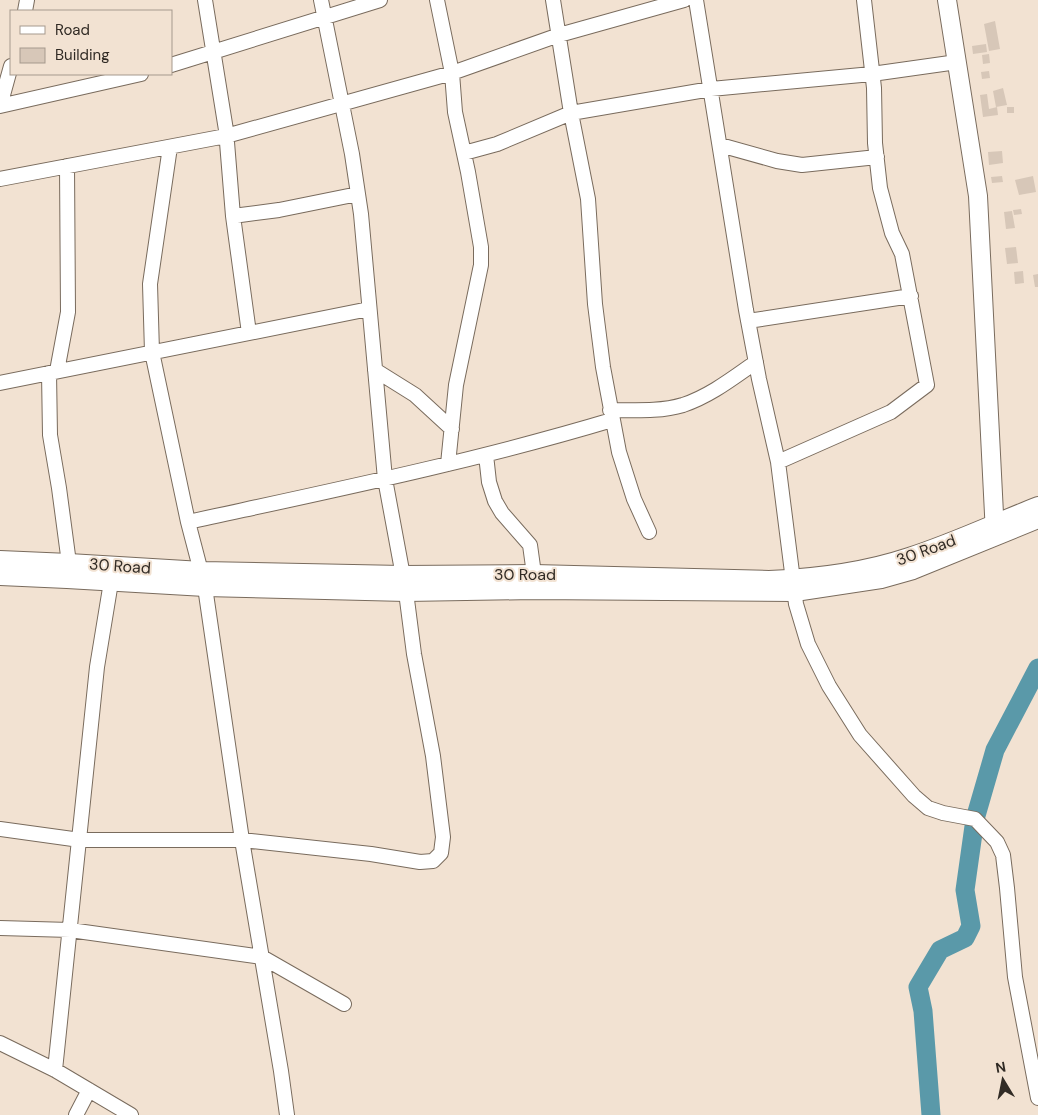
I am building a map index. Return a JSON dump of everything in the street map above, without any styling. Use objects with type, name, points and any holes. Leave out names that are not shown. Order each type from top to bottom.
[{"type":"main road","points":[[947,0],[978,196],[994,531]]},
{"type":"main road","name":"30 Road","points":[[0,576],[110,582],[203,579],[404,584],[533,590],[794,586],[881,579],[914,570],[994,531],[1037,513]]},
{"type":"main road","name":"30 Road","points":[[0,560],[69,562],[203,579]]},
{"type":"main road","name":"30 Road","points":[[404,584],[534,574],[769,580],[794,586]]},
{"type":"street","points":[[205,0],[226,136],[233,216],[249,333]]},
{"type":"street","points":[[0,829],[80,840],[242,840],[371,854],[420,862],[433,861],[441,853],[443,837],[433,756],[385,479],[358,194],[343,104],[321,0]]},
{"type":"street","points":[[172,65],[380,0]]},
{"type":"street","points":[[437,0],[452,73],[455,112],[481,247],[481,265],[456,385],[448,464]]},
{"type":"street","points":[[553,0],[571,113],[588,199],[602,368],[619,452],[634,498],[649,532]]},
{"type":"street","points":[[0,179],[226,136],[452,73],[559,35],[684,0]]},
{"type":"street","points":[[696,0],[748,321],[778,462],[796,604],[808,644],[829,686],[860,735],[914,796],[928,808],[975,819],[997,842],[1002,856],[1007,888],[1015,977],[1038,1098]]},
{"type":"street","points":[[778,462],[891,412],[927,385],[902,254],[892,232],[880,188],[872,74],[864,0]]},
{"type":"street","points":[[464,153],[497,144],[571,113],[711,89],[872,74],[957,62]]},
{"type":"street","points":[[10,70],[1,101],[136,75]]},
{"type":"street","points":[[720,145],[776,161],[802,165],[877,157]]},
{"type":"street","points":[[170,147],[150,284],[152,352],[188,522],[203,579],[242,840],[287,1115]]},
{"type":"street","points":[[67,166],[68,312],[53,372],[50,435],[69,562]]},
{"type":"street","points":[[233,216],[279,210],[358,194]]},
{"type":"street","points":[[748,321],[911,296]]},
{"type":"street","points":[[0,383],[369,309]]},
{"type":"street","points":[[188,522],[486,455],[544,440],[611,415],[683,405],[712,392],[756,362]]},
{"type":"street","points":[[375,370],[415,395],[452,428]]},
{"type":"street","points":[[486,455],[489,482],[495,501],[502,513],[530,545],[534,574]]},
{"type":"street","points":[[55,1070],[97,667],[110,582]]},
{"type":"street","points":[[0,928],[70,930],[262,957],[344,1004]]},
{"type":"street","points":[[0,1043],[55,1070],[131,1115]]},
{"type":"street","points":[[76,1115],[89,1090]]},
{"type":"building","points":[[995,21],[1000,49],[989,51],[984,24]]},
{"type":"building","points":[[986,44],[987,52],[973,54],[972,46]]},
{"type":"building","points":[[989,54],[990,63],[983,64],[982,55]]},
{"type":"building","points":[[989,71],[990,78],[982,79],[981,72]]},
{"type":"building","points":[[1003,88],[1007,105],[996,107],[993,91]]},
{"type":"building","points":[[987,94],[989,109],[997,107],[998,115],[983,117],[980,95]]},
{"type":"building","points":[[1007,107],[1014,107],[1014,113],[1007,113]]},
{"type":"building","points":[[1002,151],[1003,163],[989,165],[988,152]]},
{"type":"building","points":[[1002,176],[1003,182],[992,183],[991,177]]},
{"type":"building","points":[[1033,176],[1036,192],[1019,195],[1015,180]]},
{"type":"building","points":[[1021,209],[1022,214],[1014,215],[1013,210]]},
{"type":"building","points":[[1012,211],[1015,228],[1006,229],[1004,212]]},
{"type":"building","points":[[1016,247],[1018,263],[1007,264],[1005,248]]},
{"type":"building","points":[[1023,271],[1024,283],[1015,284],[1014,272]]},
{"type":"building","points":[[1038,274],[1038,287],[1035,287],[1033,275]]},
{"type":"waterway","points":[[931,1115],[923,1011],[918,987],[940,950],[965,938],[971,926],[965,890],[975,819],[995,750],[1038,668]]}]
